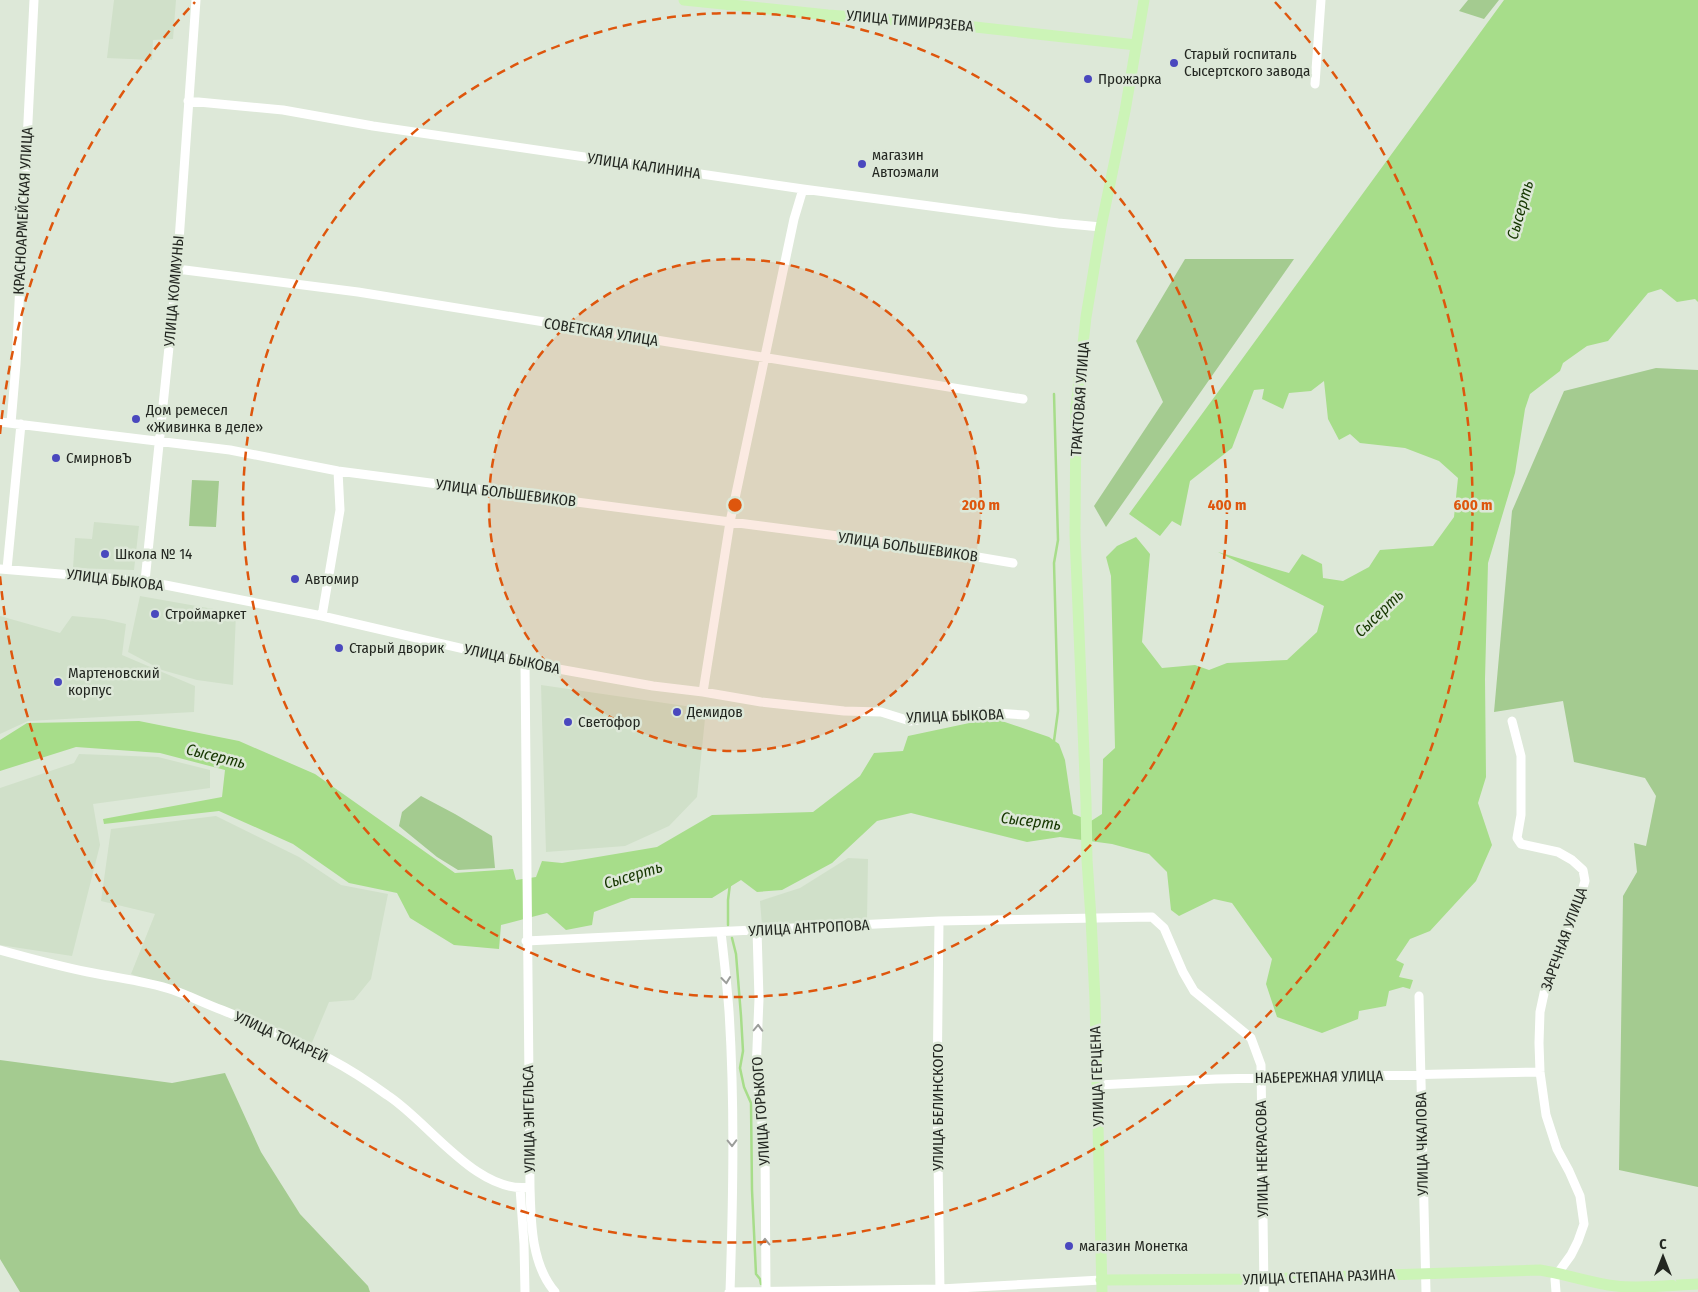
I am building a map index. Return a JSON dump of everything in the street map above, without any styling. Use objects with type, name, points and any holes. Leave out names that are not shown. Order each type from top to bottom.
[{"type":"main road","name":"УЛИЦА ТИМИРЯЗЕВА","points":[[684,0],[828,15],[948,24],[1136,45]]},
{"type":"main road","name":"ТРАКТОВАЯ УЛИЦА","points":[[1086,860],[1086,802],[1075,535],[1076,407],[1086,317],[1101,227],[1125,111],[1144,0]]},
{"type":"main road","name":"УЛИЦА ГЕРЦЕНА","points":[[1086,860],[1092,918],[1098,1085],[1101,1286]]},
{"type":"main road","name":"УЛИЦА СТЕПАНА РАЗИНА","points":[[1101,1286],[1540,1270],[1558,1273],[1586,1282],[1618,1287],[1698,1284]]},
{"type":"street","name":"КРАСНОАРМЕЙСКАЯ УЛИЦА","points":[[3,569],[16,423],[34,0]]},
{"type":"street","name":"УЛИЦА КОММУНЫ","points":[[145,582],[178,269],[196,0]]},
{"type":"street","points":[[1315,84],[1322,0]]},
{"type":"street","name":"УЛИЦА КАЛИНИНА","points":[[188,101],[283,110],[383,127],[803,189],[1101,227]]},
{"type":"street","points":[[703,692],[730,522],[794,219],[803,189]]},
{"type":"street","name":"СОВЕТСКАЯ УЛИЦА","points":[[178,269],[358,292],[1023,399]]},
{"type":"street","name":"УЛИЦА БОЛЬШЕВИКОВ","points":[[0,422],[160,443],[230,450],[338,471],[906,545],[1013,563]]},
{"type":"street","points":[[322,616],[340,510],[338,471]]},
{"type":"street","name":"УЛИЦА БЫКОВА","points":[[3,569],[145,582],[322,616],[525,663],[654,686],[761,702],[807,708],[881,712],[910,721],[981,712],[1025,715]]},
{"type":"street","name":"УЛИЦА ЭНГЕЛЬСА","points":[[525,663],[525,1187],[542,1272],[555,1292]]},
{"type":"street","name":"ЗАРЕЧНАЯ УЛИЦА","points":[[1512,721],[1521,756],[1520,815],[1517,838],[1521,844],[1558,852],[1572,860],[1583,870],[1585,881],[1582,892],[1575,900],[1570,925],[1548,975],[1540,1012],[1540,1072],[1546,1115],[1557,1149],[1569,1170],[1580,1196],[1584,1224],[1578,1242],[1555,1279],[1556,1292]]},
{"type":"street","name":"УЛИЦА АНТРОПОВА","points":[[526,941],[939,922],[1152,917]]},
{"type":"street","name":"УЛИЦА НЕКРАСОВА","points":[[1152,917],[1164,928],[1183,972],[1194,991],[1251,1038],[1261,1065],[1264,1292]]},
{"type":"street","name":"УЛИЦА БЕЛИНСКОГО","points":[[939,922],[936,1090],[940,1290]]},
{"type":"street","name":"УЛИЦА ГОРЬКОГО","points":[[757,930],[759,1000],[756,1072],[764,1149],[766,1291]]},
{"type":"street","name":"УЛИЦА ГОРЬКОГО","points":[[721,932],[729,1011],[731,1085],[733,1181],[730,1292]]},
{"type":"street","name":"УЛИЦА ТОКАРЕЙ","points":[[0,950],[36,960],[172,990],[272,1031],[330,1059],[390,1096],[416,1117],[464,1163],[489,1178],[525,1187]]},
{"type":"street","name":"УЛИЦА ЧКАЛОВА","points":[[1418,996],[1426,1292]]},
{"type":"street","name":"НАБЕРЕЖНАЯ УЛИЦА","points":[[1098,1085],[1261,1078],[1540,1072]]},
{"type":"street","points":[[525,1187],[525,1292]]},
{"type":"street","name":"УЛИЦА СТЕПАНА РАЗИНА","points":[[730,1292],[1101,1286]]},
{"type":"shaded area","points":[[114,0],[176,0],[173,39],[153,40],[152,60],[107,58]]},
{"type":"shaded area","points":[[1468,0],[1499,0],[1484,19],[1459,11]]},
{"type":"shaded area","points":[[1185,259],[1294,259],[1106,527],[1094,506],[1163,402],[1136,341]]},
{"type":"shaded area","points":[[1656,368],[1698,370],[1698,1187],[1619,1170],[1623,896],[1637,872],[1634,843],[1646,846],[1656,796],[1645,778],[1574,762],[1563,701],[1494,712],[1512,511],[1564,391]]},
{"type":"shaded area","points":[[192,480],[219,481],[216,527],[189,526]]},
{"type":"shaded area","name":"Школа № 14","points":[[94,522],[139,526],[134,570],[73,568],[75,538],[92,539]]},
{"type":"shaded area","points":[[140,596],[236,613],[233,685],[197,680],[162,670],[128,652]]},
{"type":"shaded area","points":[[0,616],[60,633],[72,616],[104,619],[126,624],[122,655],[195,686],[194,712],[28,721],[0,734]]},
{"type":"shaded area","points":[[541,685],[706,709],[697,797],[669,826],[625,846],[546,852]]},
{"type":"shaded area","points":[[79,754],[158,757],[210,770],[210,788],[93,804],[100,845],[72,956],[0,945],[0,788],[74,763]]},
{"type":"shaded area","points":[[421,796],[492,836],[495,868],[458,870],[437,857],[399,826],[402,812]]},
{"type":"shaded area","points":[[216,816],[299,857],[341,885],[388,894],[371,979],[354,1000],[329,1002],[311,1045],[131,974],[155,914],[101,901],[111,829]]},
{"type":"shaded area","points":[[848,858],[868,859],[867,921],[762,925],[760,901],[800,888]]},
{"type":"shaded area","points":[[0,1060],[172,1083],[225,1073],[261,1152],[300,1214],[368,1286],[370,1292],[20,1292],[0,1259]]},
{"type":"water","name":"Сысерть","points":[[1504,0],[1698,0],[1698,302],[1695,299],[1677,302],[1661,289],[1648,293],[1608,341],[1587,346],[1563,363],[1560,371],[1530,394],[1525,409],[1515,473],[1488,563],[1485,679],[1486,777],[1478,803],[1492,845],[1476,881],[1430,931],[1410,939],[1396,960],[1404,964],[1399,977],[1413,980],[1410,989],[1403,987],[1389,991],[1386,1006],[1359,1011],[1358,1019],[1322,1033],[1277,1017],[1266,984],[1272,959],[1232,903],[1214,899],[1179,916],[1171,910],[1167,872],[1149,854],[1112,844],[1060,837],[1027,842],[911,813],[877,821],[832,863],[782,890],[757,892],[741,880],[712,898],[631,898],[594,912],[592,925],[566,930],[547,913],[501,925],[499,949],[454,945],[410,918],[397,893],[349,883],[293,844],[219,811],[104,824],[103,819],[222,797],[225,770],[160,753],[76,747],[0,771],[0,740],[27,723],[139,721],[239,741],[315,774],[455,873],[513,869],[516,880],[536,877],[542,861],[562,863],[657,847],[712,815],[813,812],[860,776],[874,753],[903,751],[908,736],[993,718],[1049,737],[1059,744],[1065,760],[1073,814],[1091,821],[1102,814],[1103,759],[1115,748],[1111,576],[1106,557],[1117,546],[1136,537],[1150,554],[1142,642],[1162,668],[1195,665],[1209,670],[1227,663],[1287,660],[1317,632],[1324,606],[1218,552],[1289,573],[1302,554],[1322,564],[1323,578],[1343,581],[1369,567],[1380,550],[1433,546],[1454,517],[1458,478],[1439,461],[1405,448],[1360,443],[1350,434],[1339,440],[1328,419],[1324,381],[1311,391],[1289,393],[1283,409],[1262,399],[1264,389],[1254,390],[1232,448],[1190,481],[1181,526],[1172,521],[1160,536],[1129,514]]},
{"type":"waterway","points":[[1054,394],[1058,540],[1054,563],[1058,711],[1054,741]]},
{"type":"waterway","points":[[728,925],[730,884]]},
{"type":"waterway","points":[[732,938],[736,954],[741,1016],[743,1051],[740,1068],[744,1087],[751,1103],[752,1190],[756,1274],[761,1284]]},
{"type":"place","name":"Старый госпиталь Сысертского завода","points":[[1174,63]]},
{"type":"place","name":"Прожарка","points":[[1088,79]]},
{"type":"place","name":"магазин Автоэмали","points":[[862,164]]},
{"type":"place","name":"Дом ремесел «Живинка в деле»","points":[[136,419]]},
{"type":"place","name":"СмирновЪ","points":[[56,458]]},
{"type":"place","name":"Школа № 14","points":[[105,554]]},
{"type":"place","name":"Автомир","points":[[295,579]]},
{"type":"place","name":"Строймаркет","points":[[155,614]]},
{"type":"place","name":"Старый дворик","points":[[339,648]]},
{"type":"place","name":"Мартеновский корпус","points":[[58,682]]},
{"type":"place","name":"Демидов","points":[[677,712]]},
{"type":"place","name":"Светофор","points":[[568,722]]},
{"type":"place","name":"магазин Монетка","points":[[1069,1246]]}]
